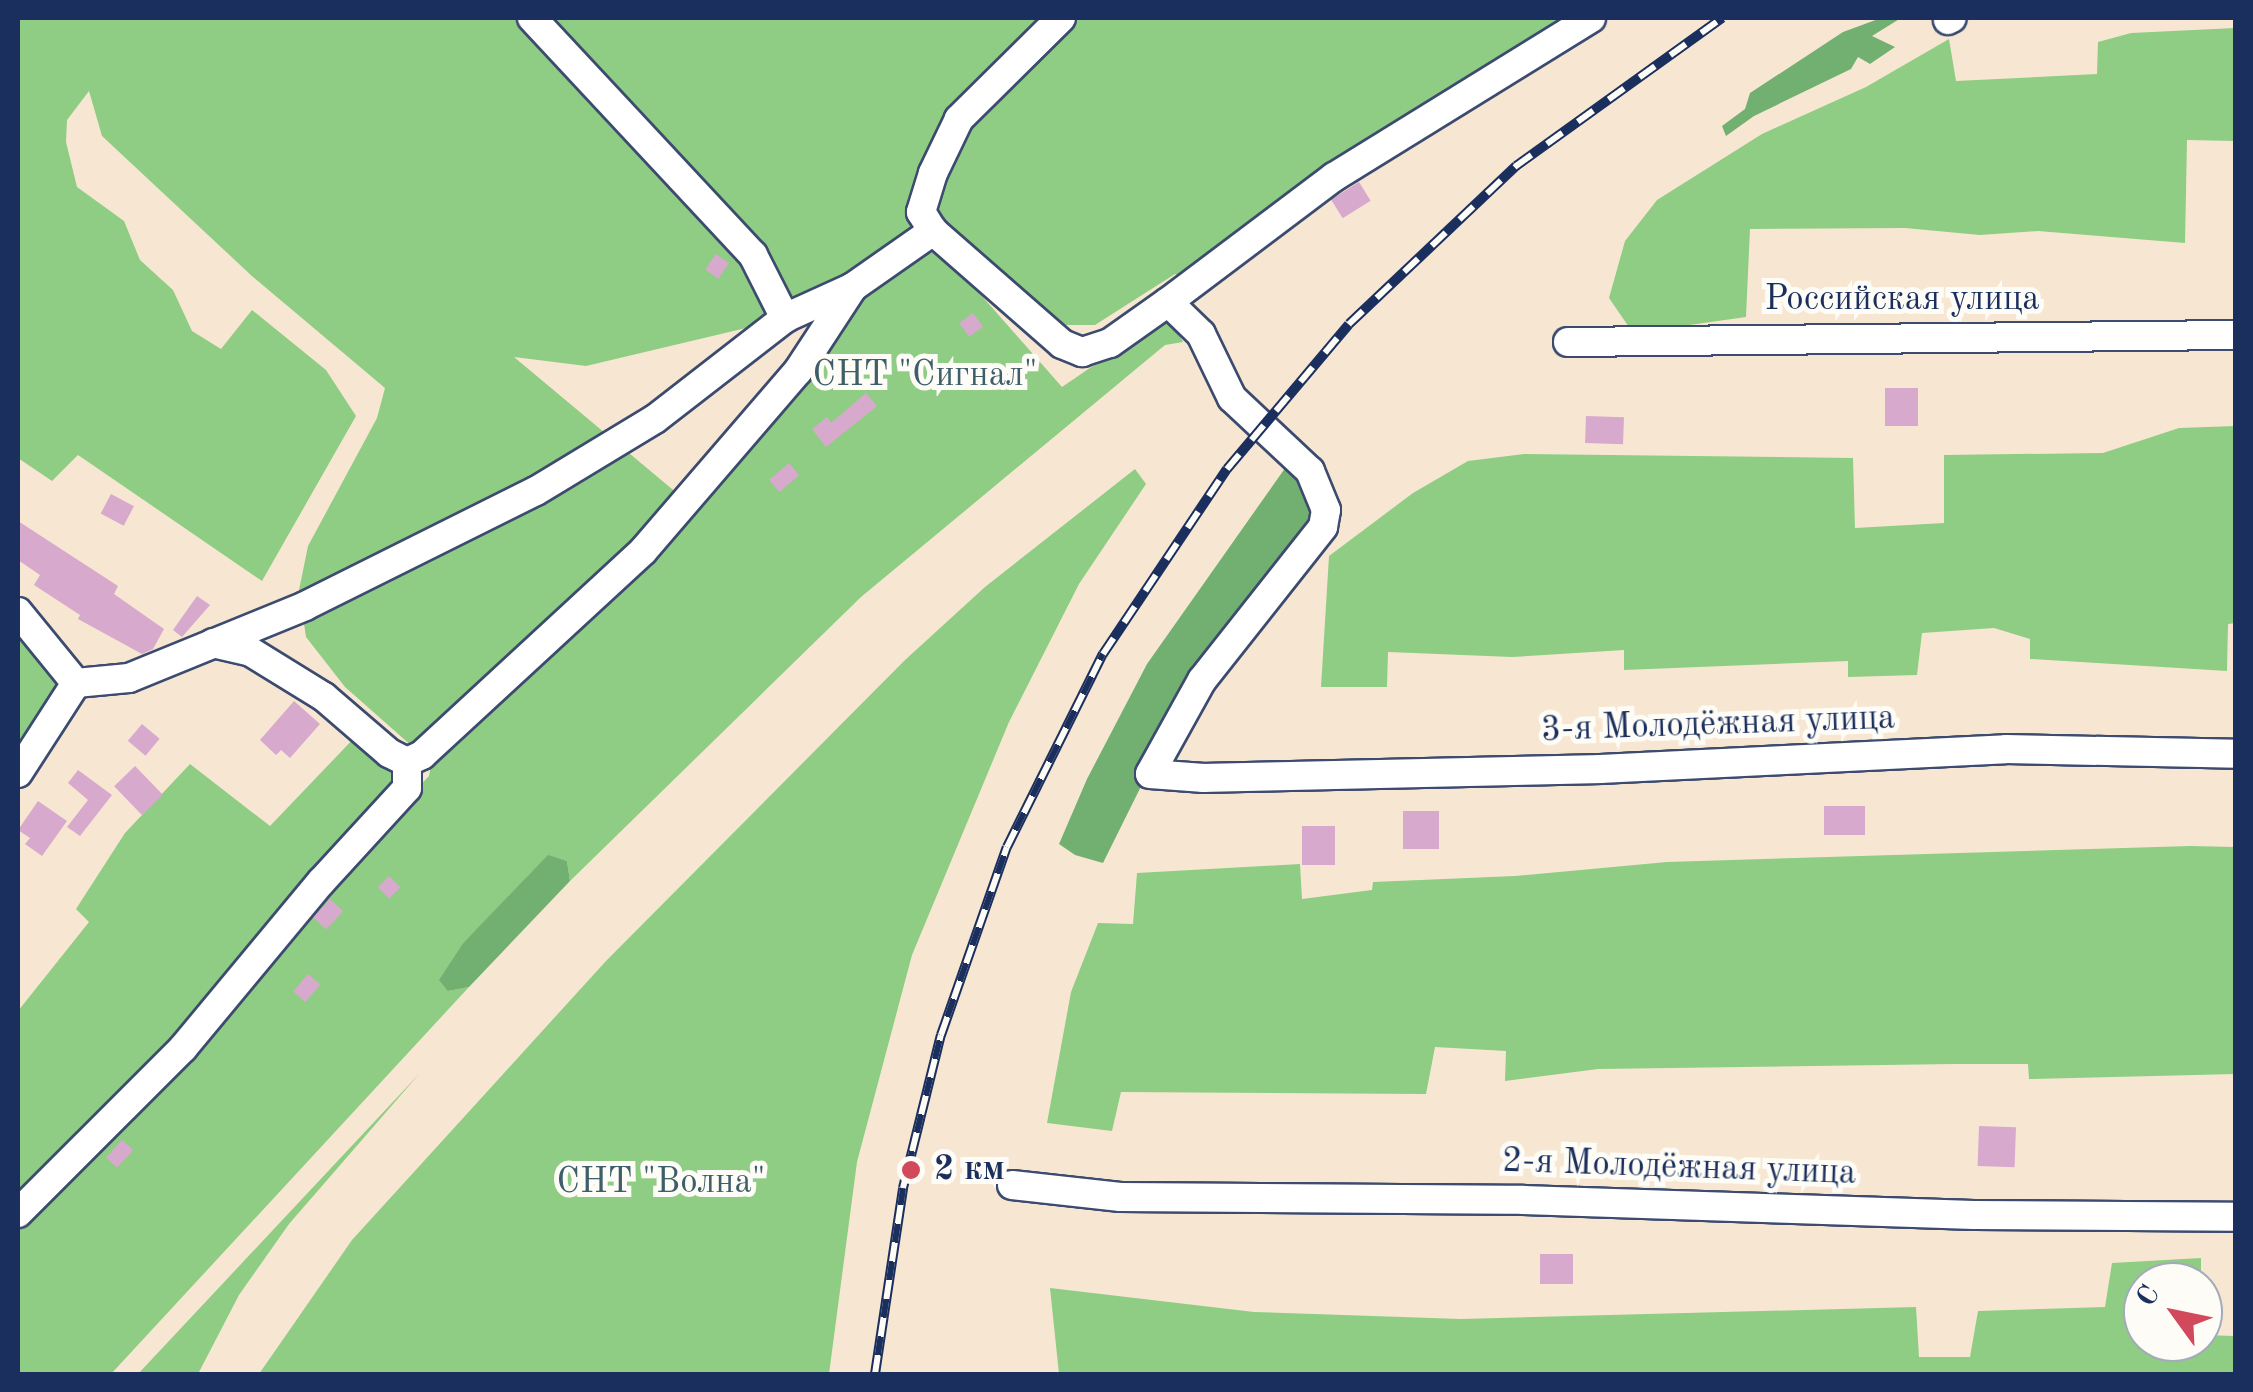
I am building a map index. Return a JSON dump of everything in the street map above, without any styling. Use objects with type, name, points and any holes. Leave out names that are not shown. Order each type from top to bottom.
[{"type":"street","points":[[532,18],[753,255],[785,318]]},
{"type":"street","points":[[1061,18],[959,120],[933,172],[922,212],[932,231],[1062,344],[1082,352],[1110,343],[1334,177],[1591,18]]},
{"type":"street","points":[[76,683],[129,678],[305,606],[536,491],[654,418],[785,318],[852,288],[932,231]]},
{"type":"street","points":[[407,762],[422,755],[643,551],[798,372],[852,288]]},
{"type":"street","name":"3-я Молодёжная улица","points":[[1168,302],[1201,334],[1232,398],[1310,471],[1326,510],[1323,526],[1202,680],[1150,774],[1204,778],[1600,769],[2006,749],[2236,754]]},
{"type":"street","name":"Российская улица","points":[[1568,342],[2236,336]]},
{"type":"street","points":[[18,612],[76,683]]},
{"type":"street","points":[[213,643],[251,652],[324,698],[389,753],[407,762]]},
{"type":"street","points":[[18,773],[76,683]]},
{"type":"street","points":[[18,1213],[184,1048],[298,909],[407,788],[407,762]]},
{"type":"street","name":"2-я Молодёжная улица","points":[[1012,1185],[1120,1198],[1523,1200],[1974,1215],[2236,1217]]},
{"type":"green space","points":[[18,18],[1578,18],[1187,278],[1175,274],[1095,325],[1055,325],[934,217],[855,278],[771,322],[586,366],[514,357],[678,494],[637,541],[422,755],[345,687],[306,637],[299,590],[308,546],[377,418],[385,388],[253,277],[102,136],[89,91],[67,120],[66,142],[77,187],[124,221],[140,260],[173,290],[192,331],[221,349],[252,310],[326,370],[356,416],[262,581],[78,455],[52,481],[18,458]]},
{"type":"green space","points":[[1881,18],[1901,18],[1872,36],[1895,47],[1870,64],[1858,57],[1851,69],[1754,116],[1726,136],[1722,126],[1745,109],[1750,93],[1843,32]]},
{"type":"green space","points":[[2235,28],[2235,141],[2187,140],[2185,243],[2038,231],[1980,235],[1905,228],[1750,229],[1746,317],[1633,333],[1609,298],[1625,241],[1657,200],[1762,134],[1866,87],[1949,39],[1956,81],[2097,74],[2098,42],[2131,33]]},
{"type":"green space","name":"СНТ \"Сигнал\"","points":[[943,252],[1062,387],[1169,314],[1183,342],[1165,345],[861,597],[570,881],[567,861],[548,856],[464,942],[448,991],[469,987],[111,1374],[18,1374],[18,1011],[89,922],[76,909],[125,833],[190,764],[270,826],[358,734],[399,778],[334,874],[429,776],[433,755],[624,579],[860,297],[914,254]]},
{"type":"green space","points":[[2235,426],[2236,623],[2228,624],[2227,671],[2030,659],[2030,639],[1994,628],[1922,633],[1917,675],[1848,677],[1848,661],[1624,670],[1624,650],[1512,657],[1388,652],[1387,687],[1321,687],[1329,556],[1413,493],[1468,461],[1524,454],[1853,458],[1855,528],[1944,523],[1944,455],[2103,453],[2179,428]]},
{"type":"green space","points":[[1288,464],[1311,491],[1315,504],[1306,528],[1166,736],[1103,863],[1075,855],[1059,844],[1087,779],[1147,664]]},
{"type":"green space","name":"СНТ \"Волна\"","points":[[1135,469],[1146,484],[1079,584],[1009,722],[912,955],[857,1162],[829,1374],[259,1374],[352,1240],[606,961],[905,660],[985,587]]},
{"type":"green space","points":[[18,628],[62,681],[18,742]]},
{"type":"green space","points":[[2235,847],[2235,1074],[2029,1079],[2028,1064],[1955,1064],[1598,1069],[1505,1081],[1506,1051],[1435,1047],[1426,1094],[1121,1092],[1112,1131],[1047,1123],[1071,992],[1098,923],[1133,924],[1137,873],[1300,864],[1302,899],[1372,890],[1373,882],[1515,876],[1667,862]]},
{"type":"green space","points":[[548,855],[567,861],[570,881],[469,987],[448,991],[439,980],[464,942]]},
{"type":"green space","points":[[420,1073],[289,1224],[239,1295],[198,1374],[138,1374]]},
{"type":"green space","points":[[2201,1258],[2201,1262],[2130,1262]]},
{"type":"green space","points":[[2123,1262],[2123,1362],[2223,1362],[2223,1336],[2235,1336],[2235,1374],[1059,1374],[1050,1288],[1254,1312],[1461,1319],[1916,1307],[1919,1357],[1970,1357],[1978,1311],[2105,1307],[2112,1263]]},
{"type":"building","points":[[1359,182],[1371,201],[1343,218],[1331,199]]},
{"type":"building","points":[[716,254],[729,263],[718,279],[705,270]]},
{"type":"building","points":[[973,313],[983,327],[969,337],[959,323]]},
{"type":"building","points":[[1885,388],[1918,388],[1918,426],[1885,426]]},
{"type":"building","points":[[866,393],[877,406],[826,447],[812,429],[827,417],[831,423]]},
{"type":"building","points":[[1586,416],[1624,417],[1623,444],[1585,443]]},
{"type":"building","points":[[789,463],[799,475],[779,492],[769,480]]},
{"type":"building","points":[[111,494],[134,506],[124,526],[101,513]]},
{"type":"building","points":[[18,521],[118,586],[114,594],[164,629],[153,649],[142,654],[78,619],[80,615],[34,585],[40,575],[18,560]]},
{"type":"building","points":[[197,596],[210,605],[182,637],[173,630]]},
{"type":"building","points":[[294,701],[320,724],[290,758],[281,750],[276,755],[260,740]]},
{"type":"building","points":[[142,724],[160,739],[145,756],[128,741]]},
{"type":"building","points":[[135,766],[163,795],[142,815],[114,786]]},
{"type":"building","points":[[78,770],[112,795],[80,836],[67,827],[88,800],[68,783]]},
{"type":"building","points":[[38,801],[67,821],[42,856],[25,844],[30,838],[18,830]]},
{"type":"building","points":[[1824,806],[1865,806],[1865,835],[1824,835]]},
{"type":"building","points":[[1403,811],[1439,811],[1439,849],[1403,849]]},
{"type":"building","points":[[1302,826],[1335,826],[1335,865],[1302,865]]},
{"type":"building","points":[[389,876],[400,887],[389,899],[378,887]]},
{"type":"building","points":[[330,899],[343,911],[326,930],[313,917]]},
{"type":"building","points":[[308,974],[320,984],[305,1002],[293,992]]},
{"type":"building","points":[[1979,1126],[2016,1127],[2015,1167],[1978,1166]]},
{"type":"building","points":[[122,1140],[133,1150],[117,1168],[106,1158]]},
{"type":"building","points":[[1540,1254],[1573,1254],[1573,1284],[1540,1284]]},
{"type":"railway","points":[[875,1374],[903,1188],[941,1035],[1007,847],[1103,654],[1227,469],[1349,324],[1516,166],[1722,18]]},
{"type":"place","name":"2 км","points":[[911,1170]]}]
